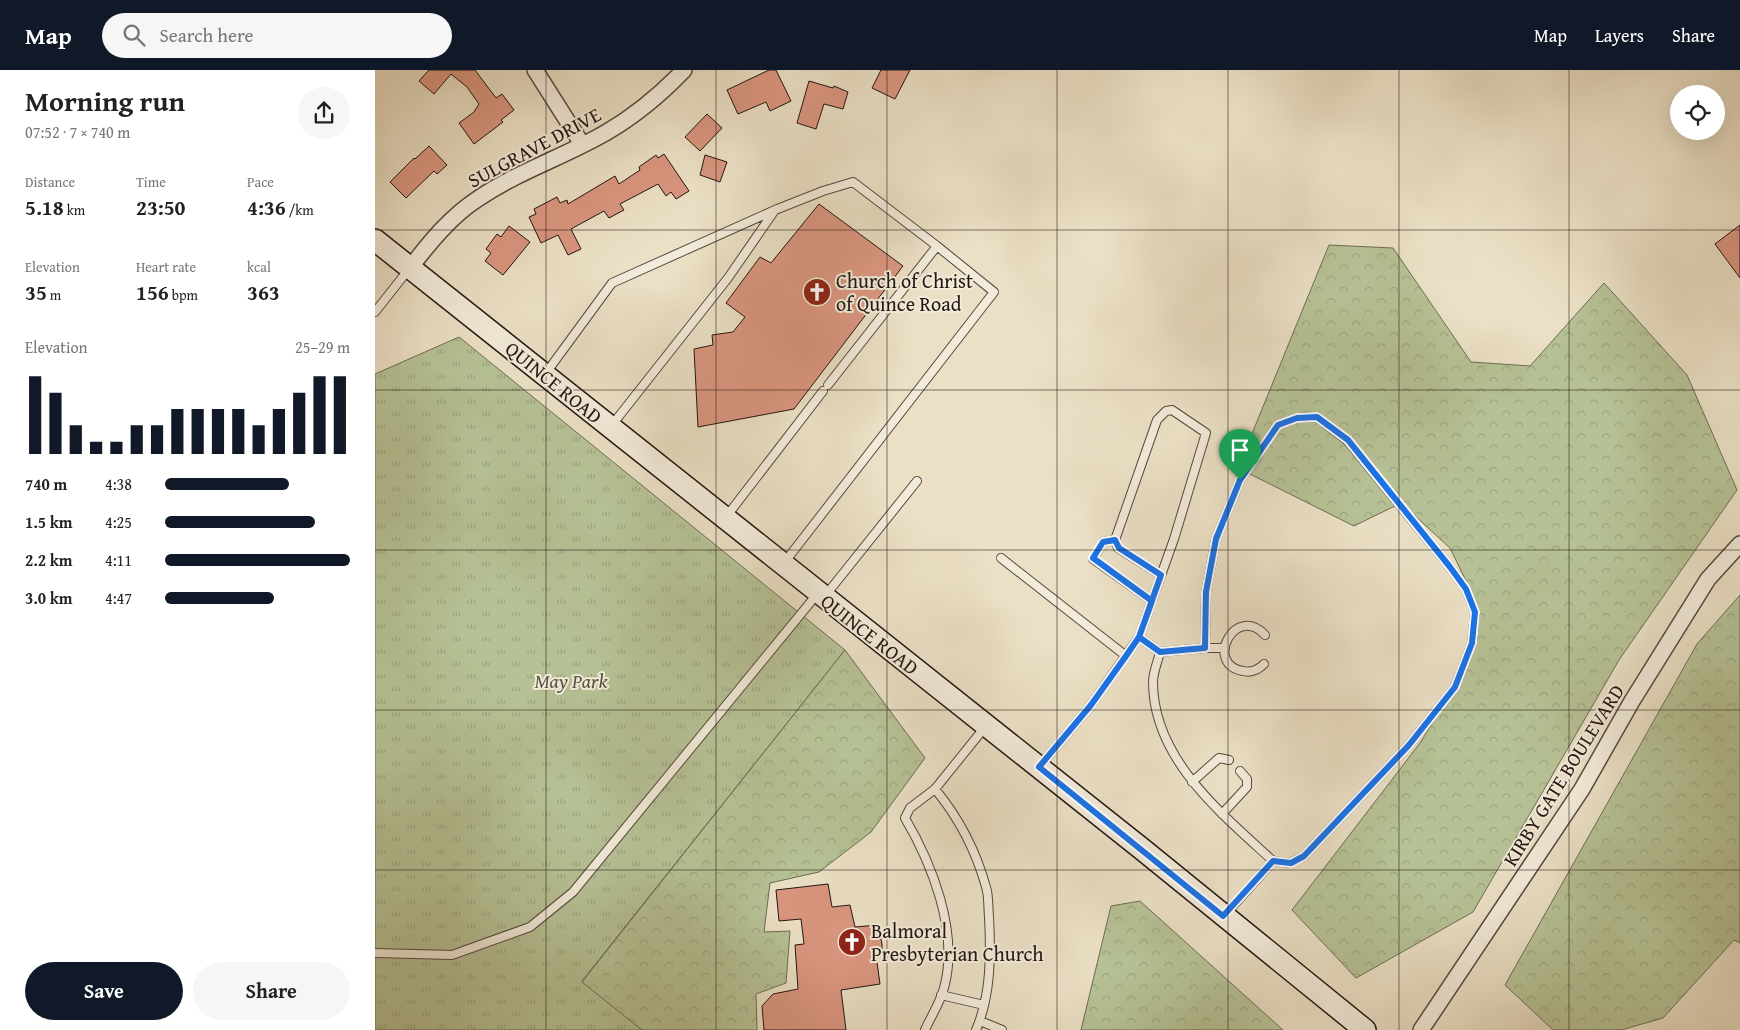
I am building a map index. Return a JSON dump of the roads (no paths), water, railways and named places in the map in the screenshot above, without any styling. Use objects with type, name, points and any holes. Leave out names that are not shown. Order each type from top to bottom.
[{"type":"main road","name":"QUINCE ROAD","points":[[375,240],[1039,767],[1365,1030]]},
{"type":"street","points":[[535,70],[582,144]]},
{"type":"street","name":"SULGRAVE DRIVE","points":[[410,268],[446,224],[479,198],[539,164],[606,132],[640,110],[684,70]]},
{"type":"street","name":"KIRBY GATE BOULEVARD","points":[[1421,1030],[1581,789],[1632,701],[1708,579],[1740,544]]},
{"type":"lane","points":[[544,375],[612,283],[775,210],[823,191],[853,182],[937,246],[994,292],[782,564]]},
{"type":"lane","points":[[610,427],[728,278],[775,210]]},
{"type":"lane","points":[[725,518],[937,246]]},
{"type":"lane","points":[[375,312],[410,268]]},
{"type":"lane","points":[[1039,767],[1091,705],[1139,637],[1161,575],[1206,433],[1172,410],[1166,411],[1157,420],[1115,540],[1119,548],[1161,575]]},
{"type":"lane","points":[[1160,652],[1153,681],[1157,712],[1171,748],[1192,782],[1222,814],[1273,861],[1291,863],[1304,856],[1409,745],[1455,687],[1472,643],[1475,612],[1466,589],[1455,574],[1348,440],[1317,417],[1297,418],[1278,425],[1240,480],[1216,539],[1206,592],[1205,648]]},
{"type":"lane","points":[[375,953],[452,955],[530,927],[573,892],[917,480]]},
{"type":"lane","points":[[1115,540],[1103,542],[1093,558],[1152,601]]},
{"type":"lane","points":[[1001,558],[1126,656]]},
{"type":"lane","points":[[1264,664],[1255,670],[1240,671],[1228,662],[1224,648],[1230,634],[1242,627],[1257,629],[1265,635]]},
{"type":"lane","points":[[1139,637],[1160,652],[1224,648]]},
{"type":"lane","points":[[925,1030],[945,984],[948,949],[942,901],[915,834],[905,818],[910,808],[935,789],[986,726]]},
{"type":"lane","points":[[1192,782],[1219,758],[1229,760]]},
{"type":"lane","points":[[1222,814],[1247,787],[1247,779],[1240,771]]},
{"type":"lane","points":[[935,789],[951,809],[975,852],[987,889],[991,961],[984,1005],[976,1030]]},
{"type":"lane","points":[[1223,916],[1273,861]]},
{"type":"lane","points":[[941,995],[984,1005]]},
{"type":"lane","points":[[980,1021],[1002,1030]]},
{"type":"place","name":"Church of Christ of Quince Road","points":[[817,292]]},
{"type":"place","name":"Balmoral Presbyterian Church","points":[[852,942]]},
{"type":"park label","name":"May Park","points":[[571,680]]}]
